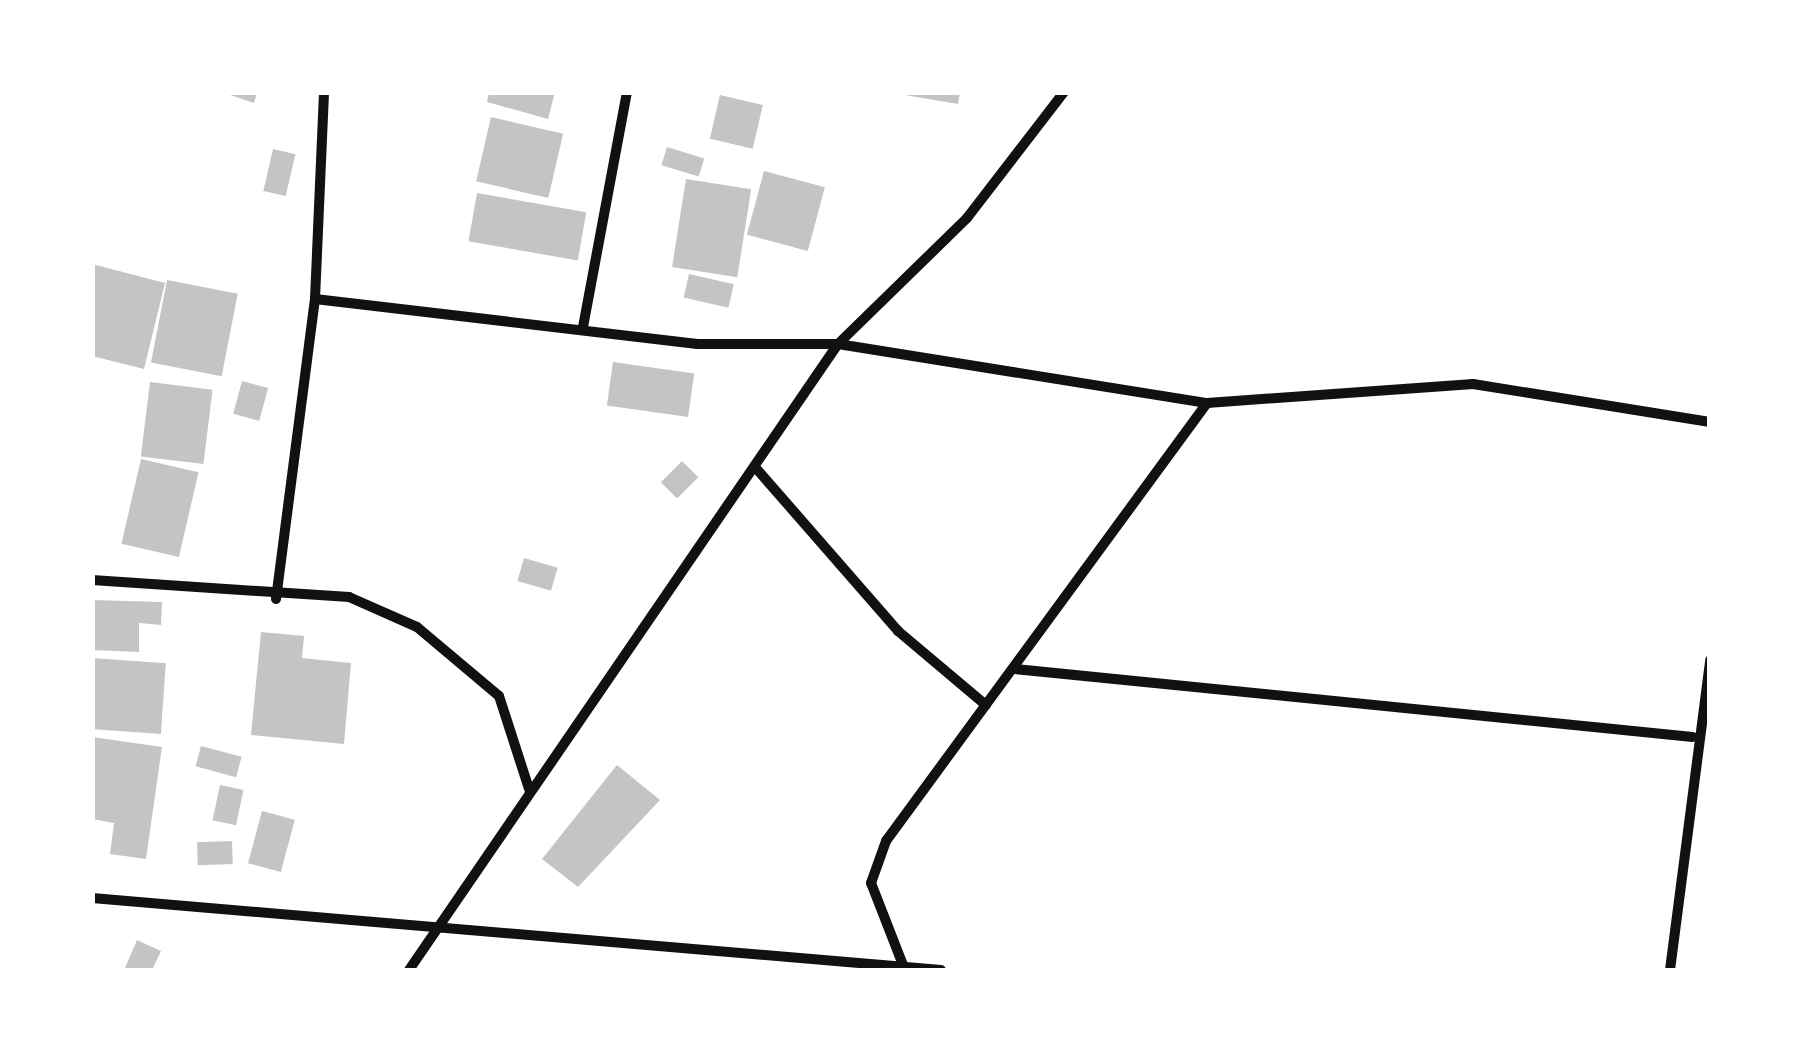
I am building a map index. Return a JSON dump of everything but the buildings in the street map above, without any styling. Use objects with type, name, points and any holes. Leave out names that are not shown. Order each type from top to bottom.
[{"type":"street","points":[[276,598],[315,299],[324,92]]},
{"type":"street","points":[[584,328],[626,92]]},
{"type":"street","points":[[409,970],[529,789],[838,344],[967,218],[1064,92]]},
{"type":"street","points":[[315,299],[696,344],[838,344],[1207,403],[1473,384],[1710,422]]},
{"type":"street","points":[[903,966],[872,874],[910,804],[1015,669],[1207,403]]},
{"type":"street","points":[[756,467],[898,631],[986,704]]},
{"type":"street","points":[[92,580],[276,598],[349,597],[417,627],[500,696],[529,789]]},
{"type":"street","points":[[1670,970],[1693,737],[1710,660]]},
{"type":"street","points":[[1015,669],[1693,737]]},
{"type":"street","points":[[92,898],[941,970]]}]
